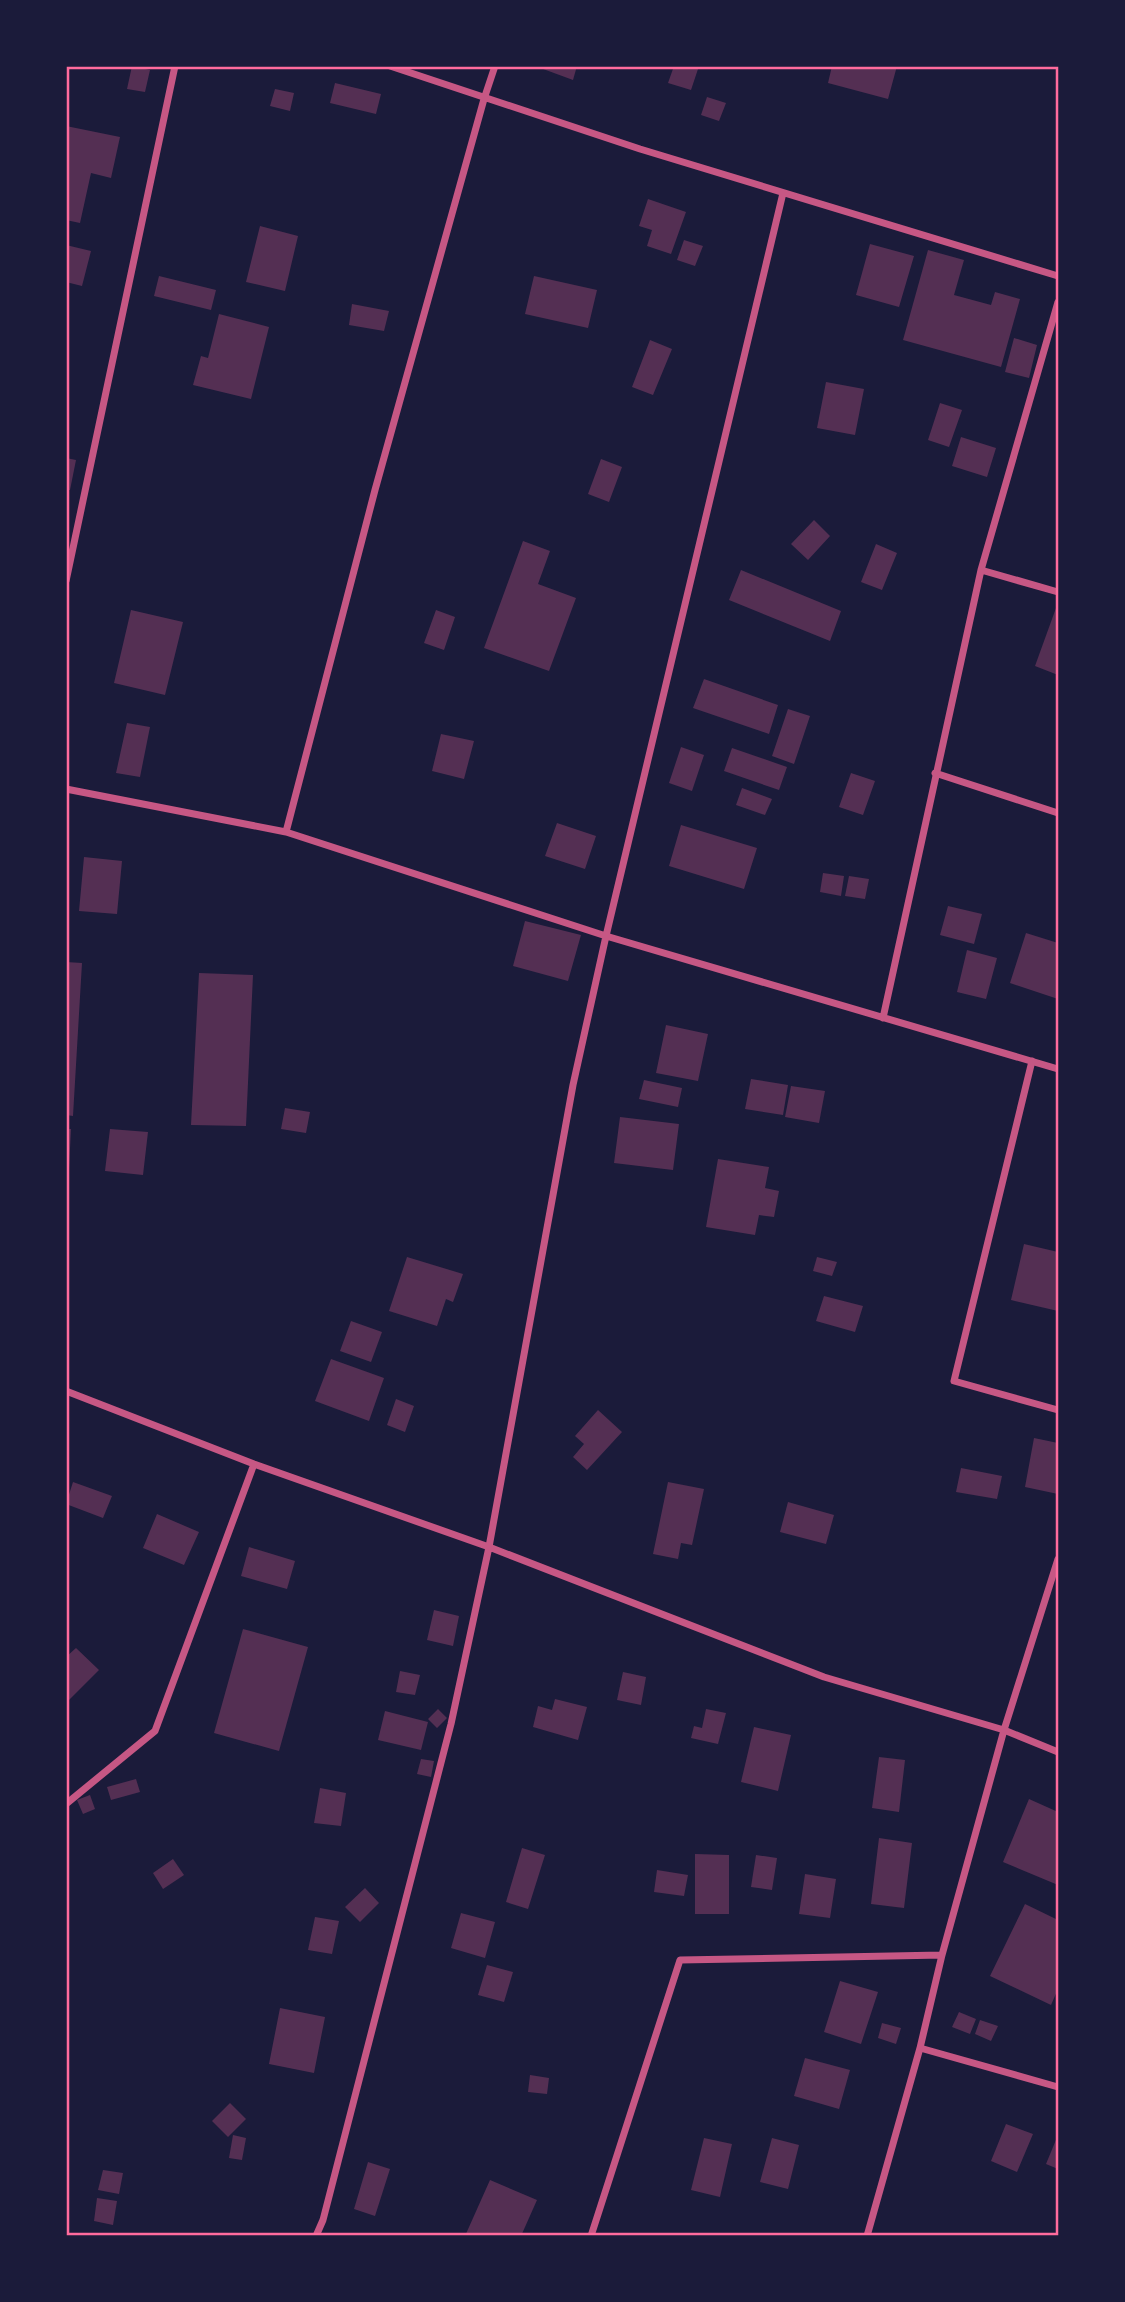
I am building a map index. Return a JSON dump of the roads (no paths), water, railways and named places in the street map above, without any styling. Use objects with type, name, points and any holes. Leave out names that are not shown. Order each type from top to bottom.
[{"type":"street","points":[[66,581],[175,66]]},
{"type":"street","points":[[390,66],[484,99],[783,193],[1059,276]]},
{"type":"street","points":[[286,832],[375,490],[495,66]]},
{"type":"street","points":[[316,2235],[323,2220],[451,1724],[488,1547],[573,1085],[783,193]]},
{"type":"street","points":[[883,1018],[981,570],[1059,302]]},
{"type":"street","points":[[981,570],[1059,592]]},
{"type":"street","points":[[935,773],[1059,813]]},
{"type":"street","points":[[66,789],[286,832],[606,936],[1059,1069]]},
{"type":"street","points":[[1032,1061],[954,1381],[1059,1410]]},
{"type":"street","points":[[66,1391],[254,1464],[488,1547],[824,1677],[1004,1730],[1059,1752]]},
{"type":"street","points":[[66,1804],[155,1731],[254,1464]]},
{"type":"street","points":[[867,2235],[920,2048],[942,1955],[1004,1730],[1059,1559]]},
{"type":"street","points":[[591,2235],[680,1960],[942,1955]]},
{"type":"street","points":[[920,2048],[1059,2087]]}]
